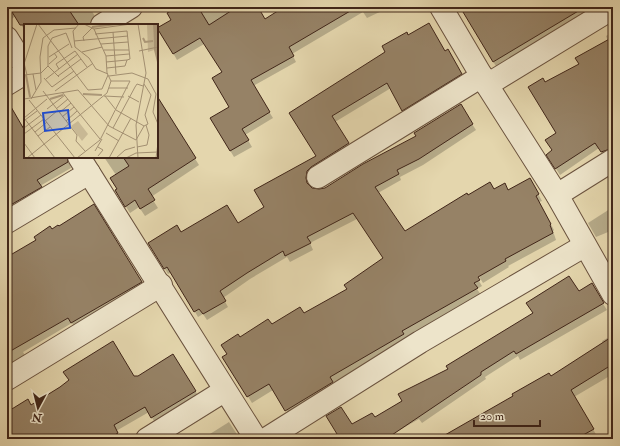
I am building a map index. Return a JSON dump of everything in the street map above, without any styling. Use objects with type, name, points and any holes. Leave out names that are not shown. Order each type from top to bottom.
[{"type":"street","points":[[104,24],[131,7]]},
{"type":"street","points":[[441,7],[484,80],[556,195],[613,294]]},
{"type":"street","points":[[318,177],[484,80],[613,8]]},
{"type":"street","points":[[7,38],[24,65]]},
{"type":"street","points":[[7,84],[24,74]]},
{"type":"street","points":[[556,195],[613,160]]},
{"type":"street","points":[[7,222],[84,165],[161,286],[224,391],[256,439]]},
{"type":"street","points":[[266,439],[420,342],[584,246]]},
{"type":"street","points":[[7,379],[161,286]]},
{"type":"street","points":[[147,439],[224,391]]},
{"type":"building","points":[[9,7],[67,7],[78,24],[24,24],[20,25]]},
{"type":"building","points":[[178,7],[198,7],[209,25],[237,7],[258,7],[265,19],[284,7],[357,7],[289,47],[294,56],[251,80],[270,112],[242,129],[249,140],[230,151],[210,118],[229,107],[212,78],[222,72],[200,38],[173,54],[158,30],[158,27],[171,20],[167,13]]},
{"type":"building","points":[[460,7],[585,7],[493,62]]},
{"type":"building","points":[[429,23],[445,51],[448,49],[462,74],[402,111],[387,83],[332,116],[349,143],[311,167],[307,171],[307,183],[312,188],[325,188],[363,164],[416,136],[414,133],[461,104],[473,124],[419,159],[397,170],[399,174],[375,187],[405,231],[467,193],[468,195],[490,182],[494,189],[505,183],[508,190],[530,178],[539,194],[536,196],[551,224],[553,233],[505,259],[506,261],[478,277],[480,280],[474,283],[478,288],[402,331],[404,334],[330,377],[333,382],[285,411],[269,384],[247,397],[222,357],[227,354],[221,345],[238,334],[240,337],[268,319],[272,324],[300,307],[304,313],[347,289],[344,285],[383,258],[353,213],[307,237],[311,243],[285,256],[283,251],[220,291],[226,301],[203,314],[199,309],[194,312],[167,267],[164,269],[148,243],[177,225],[181,232],[227,205],[238,223],[264,207],[254,190],[316,156],[289,113],[385,52],[382,46],[407,32],[408,35]]},
{"type":"building","points":[[613,37],[613,148],[601,152],[595,143],[555,169],[546,155],[552,150],[545,140],[556,133],[528,87],[543,78],[545,82],[579,64],[575,58]]},
{"type":"building","points":[[158,98],[196,158],[148,189],[155,200],[140,209],[135,200],[125,207],[110,178],[129,166],[124,158],[158,158]]},
{"type":"building","points":[[7,100],[24,129],[24,158],[67,158],[68,162],[37,180],[42,187],[7,207]]},
{"type":"building","points":[[94,204],[142,282],[71,323],[68,318],[7,353],[7,257],[36,240],[34,237],[50,226],[52,229],[58,225],[59,226]]},
{"type":"building","points":[[569,276],[579,291],[592,283],[604,303],[516,354],[514,351],[481,372],[481,375],[386,439],[328,439],[337,434],[326,416],[341,407],[352,424],[372,413],[375,417],[402,401],[398,394],[448,369],[446,366],[533,313],[526,303]]},
{"type":"building","points":[[613,336],[613,364],[571,390],[594,429],[576,439],[438,439],[513,396],[512,394],[549,373],[551,376]]},
{"type":"building","points":[[113,341],[134,376],[138,376],[173,354],[196,391],[151,418],[145,407],[114,425],[118,433],[108,439],[7,439],[7,412],[28,399],[31,405],[60,387],[69,380],[63,372]]}]
